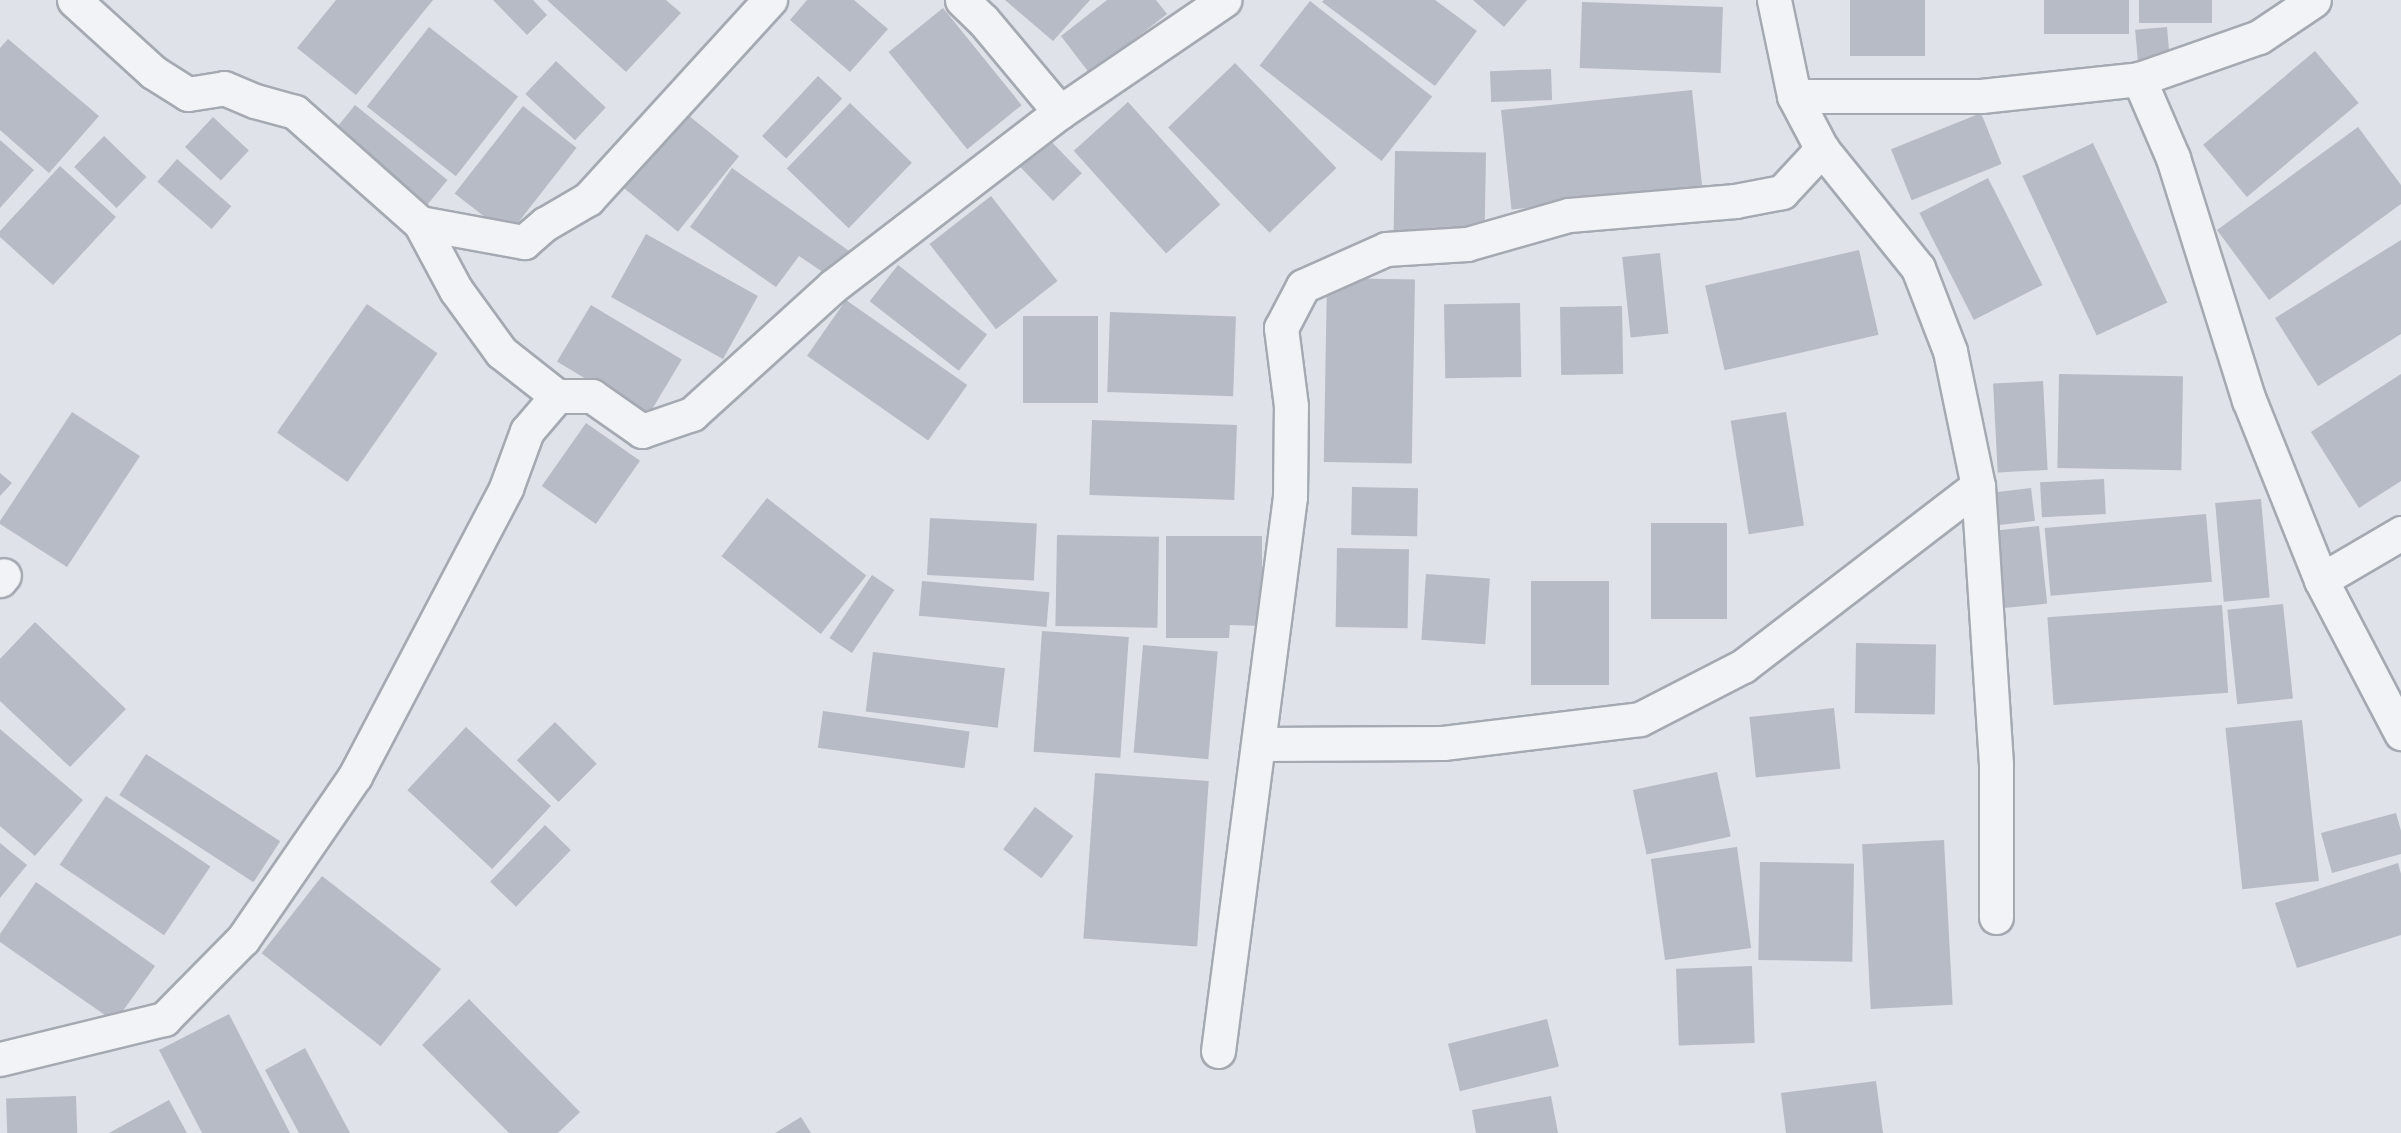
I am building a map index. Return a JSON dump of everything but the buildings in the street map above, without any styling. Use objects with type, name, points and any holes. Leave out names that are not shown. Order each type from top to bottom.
[{"type":"street","points":[[74,0],[153,72],[188,94],[224,88],[255,101],[295,112],[420,223],[456,290],[501,352],[557,396],[592,396],[642,431],[693,414],[722,390],[745,364],[833,286],[1060,112],[1224,0]]},
{"type":"street","points":[[420,223],[524,242],[546,224],[588,199],[770,0]]},
{"type":"street","points":[[962,0],[983,20],[1060,112]]},
{"type":"street","points":[[1774,0],[1794,96],[1822,149],[1918,268],[1950,351],[1978,486],[1996,764],[1996,917]]},
{"type":"street","points":[[1794,96],[1981,96],[2139,80],[2259,37],[2314,0]]},
{"type":"street","points":[[2139,80],[2172,159],[2249,400],[2321,580],[2401,733]]},
{"type":"street","points":[[1218,1051],[1290,497],[1290,406],[1281,328],[1304,286],[1386,249],[1467,244],[1569,215],[1735,201],[1782,192],[1822,149]]},
{"type":"street","points":[[0,1059],[164,1019],[243,939],[355,777],[506,488],[527,431],[557,396]]},
{"type":"street","points":[[1259,744],[1443,743],[1640,719],[1743,666],[1978,486]]},
{"type":"street","points":[[2321,580],[2401,533]]}]
